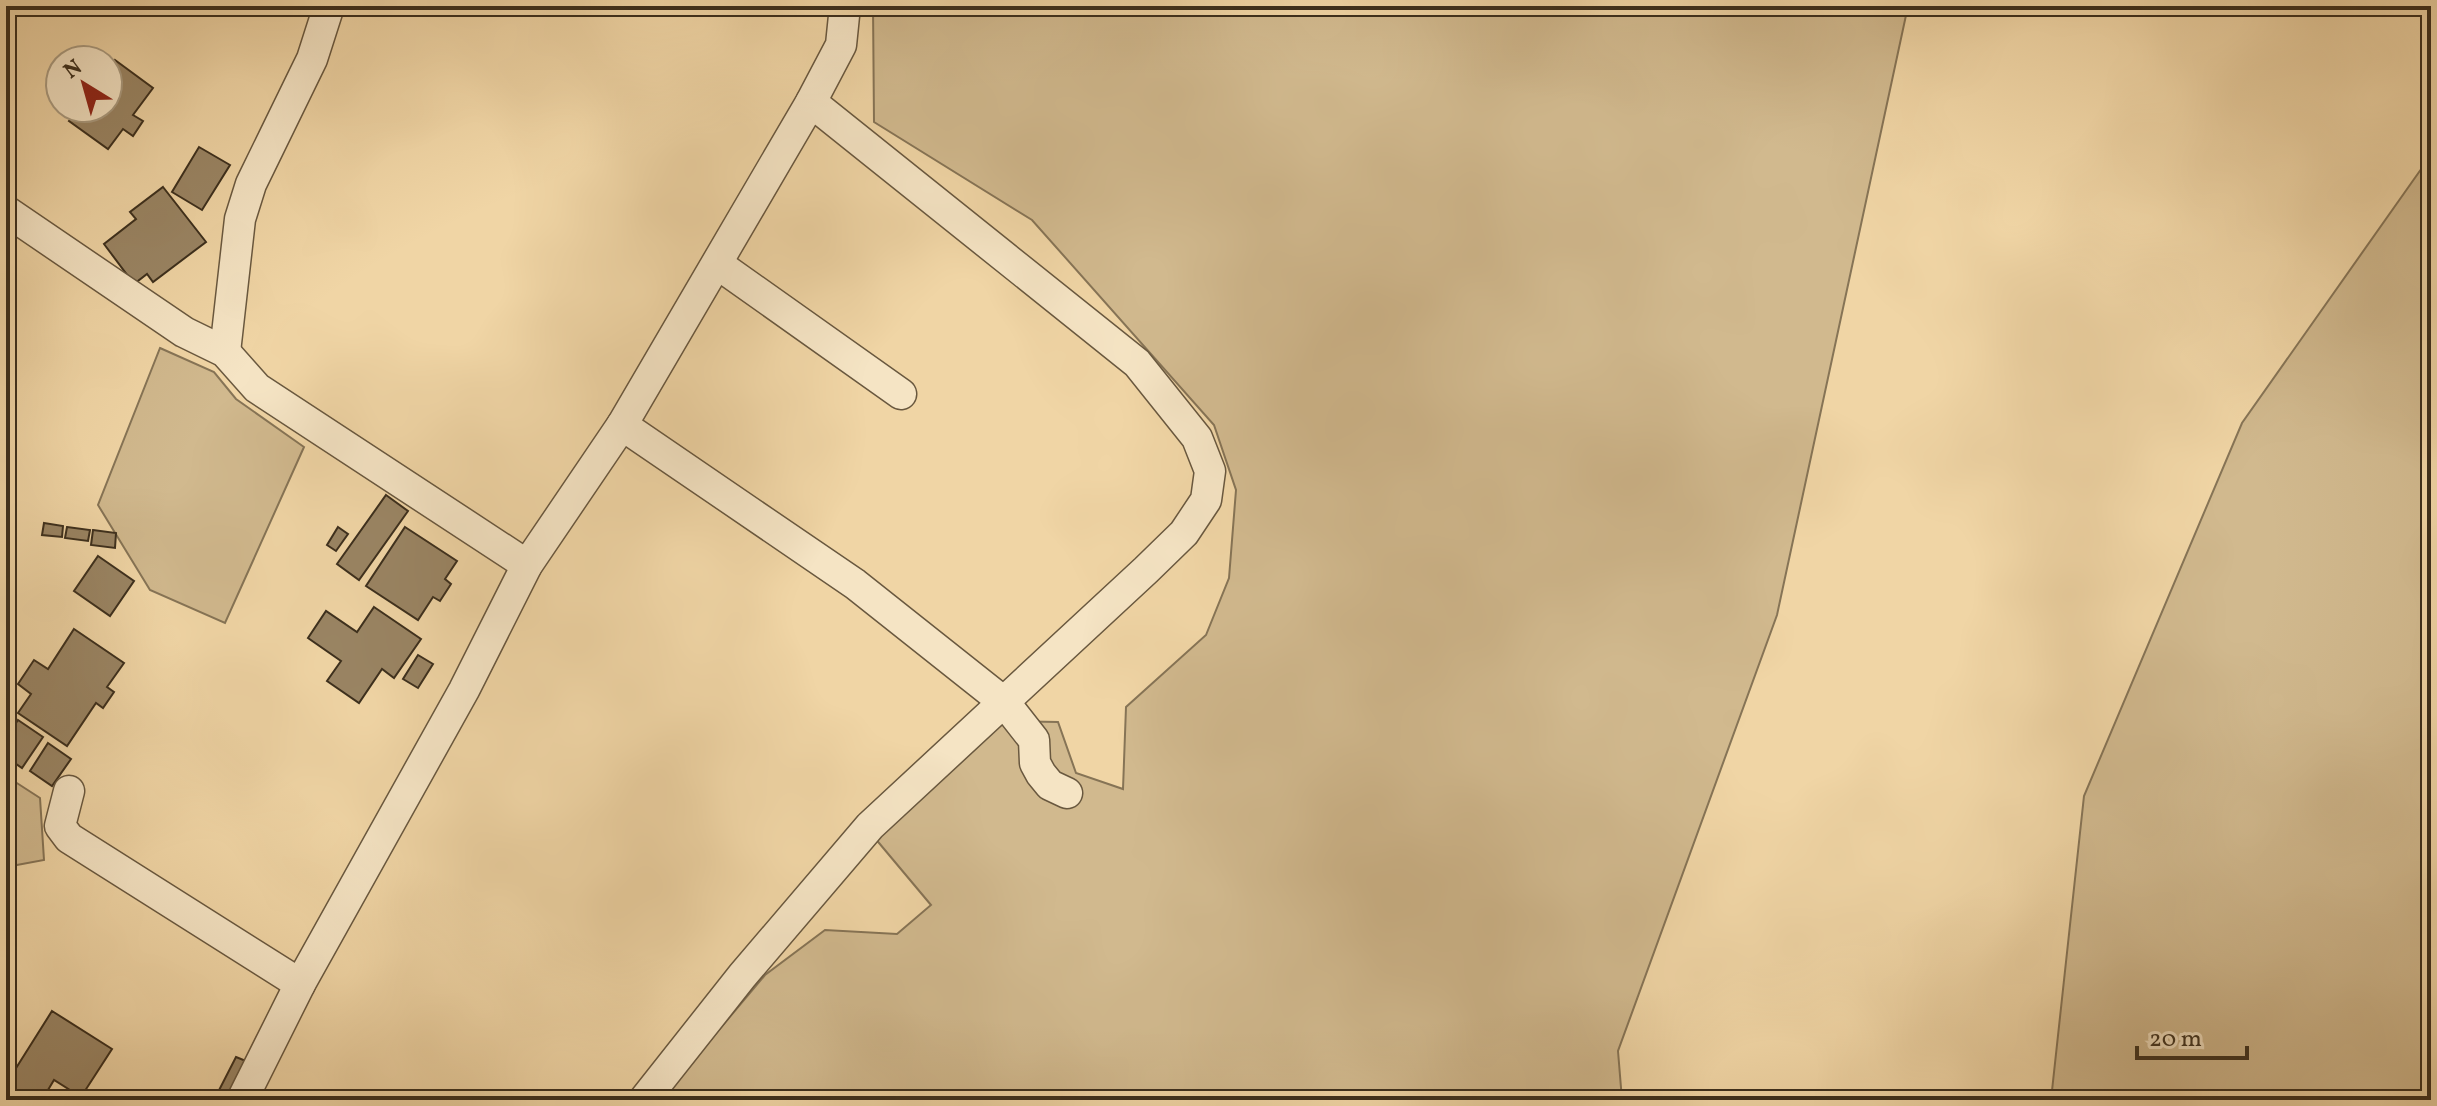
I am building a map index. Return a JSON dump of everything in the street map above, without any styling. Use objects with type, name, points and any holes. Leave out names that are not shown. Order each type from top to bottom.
[{"type":"street","points":[[225,352],[240,219],[251,184],[312,59],[329,6]]},
{"type":"street","points":[[242,1100],[300,984],[464,690],[527,565],[622,425],[719,265],[811,102],[841,45],[845,6]]},
{"type":"street","points":[[644,1100],[742,976],[870,826],[1184,533],[1206,500],[1210,471],[1197,438],[1137,363],[811,102]]},
{"type":"street","points":[[6,211],[184,332],[225,352],[257,388],[527,565]]},
{"type":"street","points":[[719,265],[901,394]]},
{"type":"street","points":[[622,425],[855,584],[1005,703],[1034,740],[1035,763],[1041,774],[1050,785],[1067,793]]},
{"type":"street","points":[[69,791],[60,826],[69,838],[300,984]]},
{"type":"shaded area","points":[[873,6],[1908,6],[1777,615],[1618,1051],[1622,1100],[660,1100],[765,975],[825,930],[897,934],[931,905],[874,837],[1003,721],[1058,722],[1076,773],[1123,789],[1126,707],[1206,635],[1229,578],[1236,490],[1214,425],[1032,220],[874,122]]},
{"type":"shaded area","points":[[2428,6],[2431,6],[2431,1100],[2051,1100],[2084,796],[2242,423],[2424,165]]},
{"type":"shaded area","points":[[160,348],[214,372],[236,399],[304,447],[225,623],[150,590],[98,505]]},
{"type":"shaded area","points":[[6,776],[40,798],[44,860],[6,867]]},
{"type":"building","points":[[124,67],[153,88],[133,115],[143,121],[133,136],[123,129],[108,149],[73,124],[124,124]]},
{"type":"building","points":[[199,147],[230,165],[202,210],[172,192]]},
{"type":"building","points":[[163,187],[206,242],[153,282],[147,274],[134,284],[104,244],[136,219],[130,212]]},
{"type":"building","points":[[386,495],[408,511],[359,580],[337,564]]},
{"type":"building","points":[[44,523],[63,526],[62,537],[42,535]]},
{"type":"building","points":[[67,527],[90,530],[88,541],[65,538]]},
{"type":"building","points":[[338,527],[348,534],[336,551],[327,545]]},
{"type":"building","points":[[405,527],[457,561],[445,579],[451,584],[440,601],[433,597],[418,620],[366,586]]},
{"type":"building","points":[[93,530],[116,533],[115,548],[91,545]]},
{"type":"building","points":[[98,556],[134,581],[110,616],[74,591]]},
{"type":"building","points":[[374,607],[421,639],[394,678],[382,669],[359,703],[327,681],[341,661],[308,638],[326,611],[357,632]]},
{"type":"building","points":[[74,629],[124,663],[107,687],[114,692],[103,708],[96,703],[67,746],[18,713],[31,694],[18,684],[34,660],[48,669]]},
{"type":"building","points":[[418,655],[433,664],[418,688],[403,679]]},
{"type":"building","points":[[18,720],[43,737],[22,768],[6,757],[6,738]]},
{"type":"building","points":[[48,743],[71,759],[52,786],[30,771]]},
{"type":"building","points":[[52,1011],[112,1049],[81,1097],[54,1080],[42,1100],[6,1100],[6,1084]]},
{"type":"building","points":[[236,1057],[246,1061],[226,1100],[214,1100]]}]
